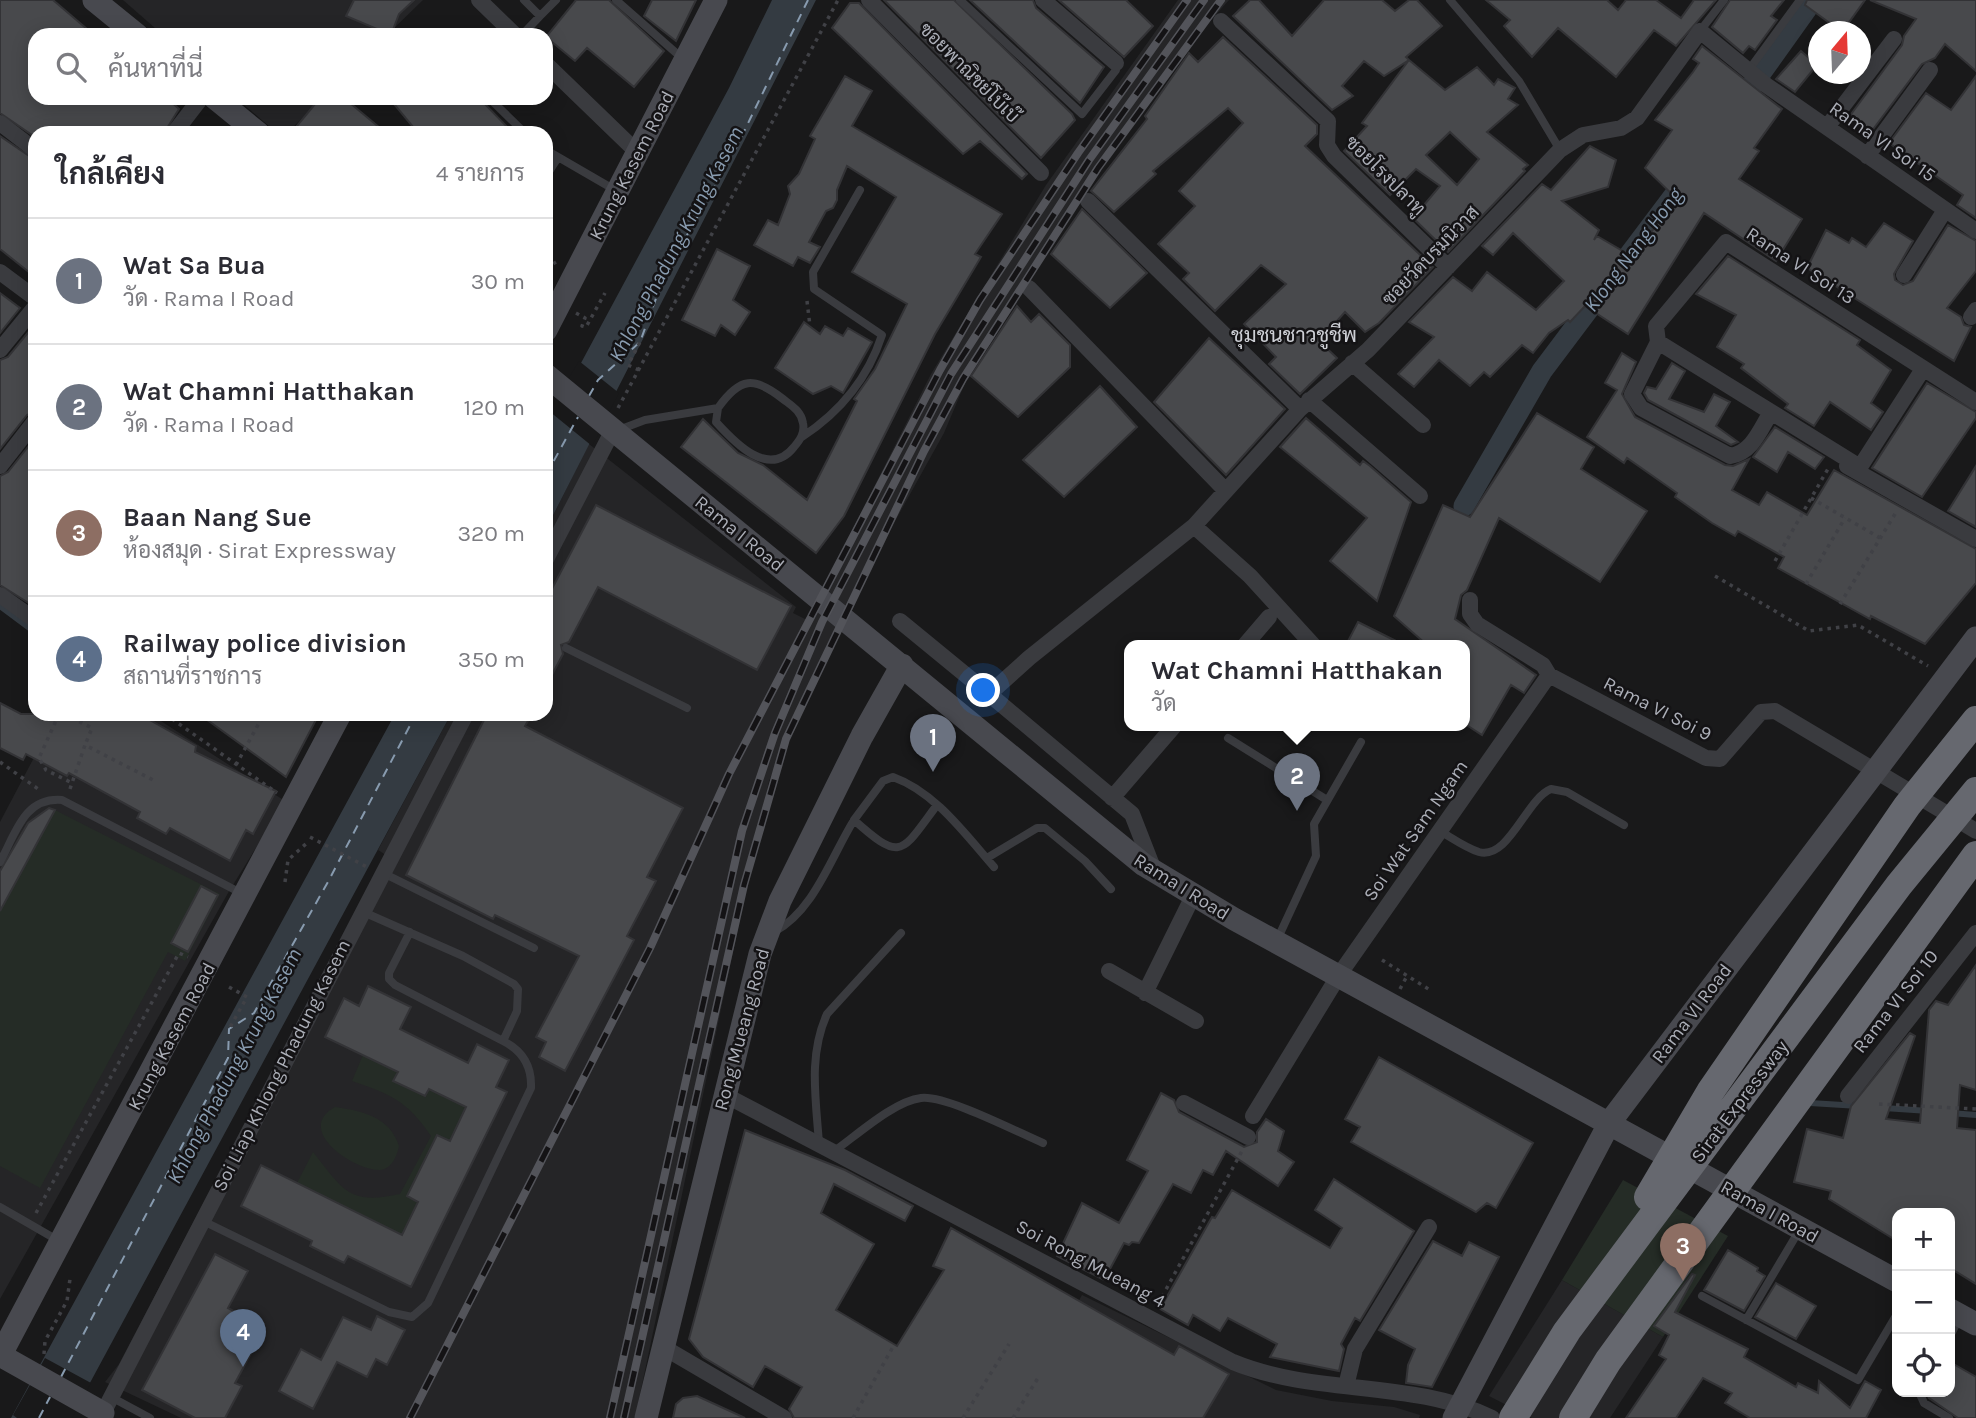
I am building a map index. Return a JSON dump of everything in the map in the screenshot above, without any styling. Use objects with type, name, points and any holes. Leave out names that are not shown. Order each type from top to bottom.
[{"type":"highway","points":[[1567,1331],[1710,1092],[1907,806],[1976,720]]},
{"type":"highway","name":"Sirat Expressway","points":[[1513,1418],[1567,1331],[1899,885],[1976,791]]},
{"type":"highway","points":[[1573,1418],[1608,1361],[1976,855]]},
{"type":"main road","points":[[94,0],[128,28]]},
{"type":"main road","name":"Krung Kasem Road","points":[[553,316],[716,0]]},
{"type":"main road","points":[[224,105],[249,126]]},
{"type":"main road","points":[[553,290],[571,281]]},
{"type":"main road","name":"Rama I Road","points":[[553,381],[1155,873],[1276,942],[1892,1278]]},
{"type":"main road","name":"Rama VI Road","points":[[1457,1411],[1609,1122],[1976,638]]},
{"type":"main road","name":"Rong Mueang Road","points":[[646,1418],[723,1094],[767,935],[780,901],[862,736],[902,665]]},
{"type":"main road","name":"Krung Kasem Road","points":[[0,1355],[336,721]]},
{"type":"main road","points":[[0,1355],[27,1372],[101,1408]]},
{"type":"street","points":[[479,0],[508,28]]},
{"type":"street","name":"ซอยพาณิชย์โบ๊เบ๊","points":[[869,0],[1041,173]]},
{"type":"street","points":[[1043,0],[1116,63]]},
{"type":"street","name":"ซอยโรงปลาทู","points":[[1221,20],[1328,121],[1327,145],[1334,156],[1448,267]]},
{"type":"street","name":"ซอยวัดบรมนิวาส","points":[[989,694],[1029,658],[1194,526],[1304,405],[1352,363],[1560,150],[1583,135],[1621,128],[1637,118],[1700,31]]},
{"type":"street","name":"Rama VI Soi 15","points":[[1700,31],[1766,85],[1976,231]]},
{"type":"street","points":[[1827,127],[1894,38]]},
{"type":"street","points":[[1867,156],[1930,70]]},
{"type":"street","points":[[553,71],[638,153]]},
{"type":"street","points":[[179,126],[196,105]]},
{"type":"street","points":[[0,123],[28,145]]},
{"type":"street","points":[[1088,201],[1304,405],[1420,496]]},
{"type":"street","points":[[1905,275],[1945,210]]},
{"type":"street","name":"Rama VI Soi 13","points":[[1771,412],[1750,446],[1742,454],[1730,456],[1641,408],[1632,394],[1658,342],[1656,326],[1726,242],[1976,402]]},
{"type":"street","points":[[0,272],[28,293]]},
{"type":"street","points":[[1029,288],[1226,490]]},
{"type":"street","points":[[0,350],[28,316]]},
{"type":"street","points":[[1658,342],[1860,467],[1923,369]]},
{"type":"street","points":[[1352,363],[1423,425]]},
{"type":"street","points":[[553,546],[612,429]]},
{"type":"street","points":[[0,467],[28,430]]},
{"type":"street","points":[[1834,459],[1976,539]]},
{"type":"street","points":[[1194,526],[1250,576],[1308,640]]},
{"type":"street","points":[[0,595],[28,615]]},
{"type":"street","name":"Rama VI Soi 9","points":[[1470,600],[1470,614],[1477,624],[1543,665],[1549,675],[1706,758],[1720,758],[1761,712],[1769,710],[1789,718],[1875,769]]},
{"type":"street","points":[[1249,640],[1269,617]]},
{"type":"street","points":[[900,621],[1132,814],[1139,826],[1155,873]]},
{"type":"street","name":"Soi Wat Sam Ngam","points":[[1253,1116],[1339,975],[1549,675]]},
{"type":"street","name":"Soi Liap Khlong Phadung Kasem","points":[[101,1408],[361,911],[377,872],[462,721]]},
{"type":"street","points":[[1112,798],[1170,731]]},
{"type":"street","points":[[1875,769],[1976,831]]},
{"type":"street","points":[[1145,993],[1193,896]]},
{"type":"street","name":"Rama VI Soi 10","points":[[1848,1096],[1976,933]]},
{"type":"street","points":[[1109,971],[1196,1021]]},
{"type":"street","name":"Soi Rong Mueang 4","points":[[723,1094],[1262,1374],[1346,1386],[1492,1418]]},
{"type":"street","points":[[1184,1102],[1248,1137]]},
{"type":"street","points":[[1346,1386],[1355,1349],[1429,1227]]},
{"type":"street","points":[[663,1347],[784,1418]]},
{"type":"lane","points":[[524,0],[540,16]]},
{"type":"lane","points":[[529,28],[556,0]]},
{"type":"lane","points":[[617,0],[685,61]]},
{"type":"lane","points":[[960,0],[1082,114],[1116,70],[1116,63]]},
{"type":"lane","points":[[1450,0],[1527,90],[1560,150]]},
{"type":"lane","points":[[1700,31],[1724,0]]},
{"type":"lane","points":[[1748,71],[1800,0]]},
{"type":"lane","points":[[496,105],[518,126]]},
{"type":"lane","points":[[553,156],[617,192]]},
{"type":"lane","points":[[553,165],[557,159]]},
{"type":"lane","points":[[802,437],[803,424],[799,411],[764,383],[747,382],[730,391],[718,408],[716,422],[756,458],[768,461],[782,458],[854,392],[882,335],[814,289],[812,280],[813,272],[860,190]]},
{"type":"lane","points":[[612,429],[645,420],[718,408]]},
{"type":"lane","points":[[566,648],[687,708]]},
{"type":"lane","points":[[1228,738],[1327,800]]},
{"type":"lane","points":[[1276,942],[1310,875],[1317,849],[1312,828],[1362,742]]},
{"type":"lane","points":[[767,935],[781,928],[798,912],[821,880],[854,820],[883,781],[893,777],[906,782],[937,805],[994,867]]},
{"type":"lane","points":[[1440,831],[1480,853],[1490,852],[1500,848],[1538,799],[1551,789],[1567,792],[1624,825]]},
{"type":"lane","points":[[0,862],[30,808],[46,800],[64,801],[246,895]]},
{"type":"lane","points":[[854,820],[883,846],[892,849],[901,847],[937,805]]},
{"type":"lane","points":[[987,858],[1037,828],[1045,828],[1085,861],[1111,889]]},
{"type":"lane","points":[[377,872],[534,948]]},
{"type":"lane","points":[[361,911],[410,932],[514,984],[518,989],[517,1011],[503,1041]]},
{"type":"lane","points":[[201,1220],[389,1312],[412,1317],[428,1303],[531,1088],[532,1072],[516,1049],[395,985],[389,979],[389,973],[410,932]]},
{"type":"lane","points":[[901,933],[827,1014],[815,1045],[826,1148],[923,1097],[959,1108],[1043,1143]]},
{"type":"lane","points":[[0,1207],[62,1242]]},
{"type":"lane","points":[[1746,1320],[1801,1228]]},
{"type":"lane","points":[[1702,1296],[1858,1380],[1892,1322]]},
{"type":"lane","points":[[1921,1397],[1924,1403],[1949,1418]]},
{"type":"lane","points":[[101,1408],[150,1418]]},
{"type":"path","points":[[612,429],[639,370],[838,0]]},
{"type":"path","points":[[585,318],[582,327],[586,327],[605,293]]},
{"type":"path","points":[[639,370],[628,365],[640,342]]},
{"type":"path","points":[[1775,561],[1834,459]]},
{"type":"path","points":[[1811,498],[1880,538]]},
{"type":"path","points":[[1840,604],[1905,499]]},
{"type":"path","points":[[1806,584],[1845,518]]},
{"type":"path","points":[[1715,576],[1809,631],[1858,625],[1946,677]]},
{"type":"path","points":[[58,721],[39,758],[46,770],[73,783]]},
{"type":"path","points":[[64,801],[92,728],[77,721]]},
{"type":"path","points":[[175,721],[282,796]]},
{"type":"path","points":[[236,765],[260,721]]},
{"type":"path","points":[[85,745],[155,781]]},
{"type":"path","points":[[0,763],[31,781],[46,800]]},
{"type":"path","points":[[310,837],[377,872]]},
{"type":"path","points":[[285,882],[289,860],[307,842]]},
{"type":"path","points":[[173,949],[190,958]]},
{"type":"path","points":[[30,1224],[179,953]]},
{"type":"path","points":[[1382,960],[1430,990]]},
{"type":"path","points":[[229,987],[247,997],[229,1029]]},
{"type":"path","points":[[1879,1104],[1976,1109]]},
{"type":"path","points":[[1150,1318],[1248,1137]]},
{"type":"path","points":[[44,1354],[45,1341],[67,1301],[70,1279]]},
{"type":"path","points":[[963,1418],[1009,1344]]},
{"type":"path","points":[[853,1418],[894,1345]]},
{"type":"path","points":[[1013,1418],[1038,1378]]},
{"type":"shaded area","points":[[123,0],[423,0],[394,28],[155,28]]},
{"type":"shaded area","points":[[1178,0],[1229,0],[1179,56],[1078,197],[977,355],[944,433],[828,642],[769,781],[635,1418],[181,1418],[105,1382],[119,1364],[386,855],[378,850],[447,721],[553,721],[553,515],[589,444],[796,607],[793,613],[807,620],[931,374],[1046,185]]},
{"type":"shaded area","points":[[244,105],[316,105],[294,126],[269,126]]},
{"type":"shaded area","points":[[53,721],[161,721],[285,801],[228,893],[0,1299],[0,822]]},
{"type":"shaded area","points":[[55,810],[220,894],[185,961],[168,952],[40,1188],[0,1166],[0,911]]},
{"type":"shaded area","points":[[363,1055],[382,1064],[400,1068],[394,1081],[425,1096],[429,1089],[466,1107],[450,1141],[437,1135],[407,1196],[418,1202],[402,1235],[297,1183],[313,1152],[332,1177],[349,1192],[369,1198],[400,1194],[431,1136],[414,1114],[397,1100],[352,1081]]},
{"type":"shaded area","points":[[335,1107],[365,1113],[389,1128],[399,1146],[391,1165],[380,1170],[369,1169],[332,1148],[321,1127],[324,1116]]},
{"type":"shaded area","points":[[1623,1180],[1728,1236],[1663,1337],[1562,1280]]},
{"type":"shaded area","points":[[1562,1280],[1663,1337],[1610,1418],[1532,1418],[1489,1396]]},
{"type":"shaded area","points":[[1082,1295],[1276,1390],[1332,1401],[1394,1407],[1420,1415],[1419,1418],[1059,1418],[1037,1376]]},
{"type":"water","name":"Khlong Phadung Krung Kasem","points":[[772,0],[816,0],[553,515],[553,406],[581,363],[729,88]]},
{"type":"water","name":"Khlong Phadung Krung Kasem","points":[[391,721],[447,721],[71,1418],[11,1418]]},
{"type":"pier","points":[[579,361],[619,393],[592,446],[553,414],[553,404]]},
{"type":"pier","points":[[45,1358],[91,1383],[72,1418],[17,1418],[13,1415]]},
{"type":"building","points":[[0,0],[53,0],[86,28],[28,28],[28,105],[175,105],[179,109],[168,126],[28,126],[28,132],[0,113]]},
{"type":"building","points":[[354,0],[414,0],[399,14],[394,28],[374,28],[346,16]]},
{"type":"building","points":[[576,0],[609,0],[664,51],[634,87],[587,48],[575,61],[553,43],[553,28]]},
{"type":"building","points":[[652,0],[696,0],[676,41],[644,16]]},
{"type":"building","points":[[884,0],[954,0],[1072,114],[1075,120],[1041,158]]},
{"type":"building","points":[[970,0],[1033,0],[1036,8],[1104,67],[1080,103]]},
{"type":"building","points":[[1059,0],[1126,0],[1153,26],[1124,57]]},
{"type":"building","points":[[1250,0],[1259,0],[1292,36],[1324,0],[1382,0],[1395,11],[1409,0],[1417,0],[1442,26],[1406,57],[1409,60],[1384,76],[1364,61],[1342,86],[1353,96],[1332,110],[1233,16]]},
{"type":"building","points":[[1486,0],[1607,0],[1618,10],[1626,0],[1656,0],[1681,18],[1694,0],[1716,0],[1676,46],[1654,30],[1616,77],[1558,28],[1532,57],[1504,26],[1510,20]]},
{"type":"building","points":[[1730,0],[1784,0],[1771,16],[1777,20],[1755,50],[1749,46],[1743,53],[1712,27]]},
{"type":"building","points":[[1807,0],[1865,0],[1850,21],[1827,21],[1805,5]]},
{"type":"building","points":[[1870,0],[1976,0],[1976,71],[1945,44],[1935,58],[1922,64],[1871,132],[1849,117],[1902,45],[1904,36],[1916,19]]},
{"type":"building","points":[[850,3],[859,3],[1027,174],[1022,179],[980,141],[963,154],[832,28]]},
{"type":"building","points":[[1223,37],[1317,125],[1317,134],[1305,146],[1433,267],[1379,323],[1365,332],[1345,312],[1319,341],[1337,358],[1300,394],[1269,364],[1276,357],[1244,324],[1286,284],[1261,265],[1215,311],[1183,279],[1189,273],[1158,244],[1195,206],[1179,191],[1243,123],[1228,108],[1153,171],[1156,174],[1114,212],[1091,191],[1147,119],[1145,116],[1189,53],[1198,62]]},
{"type":"building","points":[[1702,46],[1782,109],[1754,148],[1759,151],[1739,179],[1802,219],[1776,261],[1704,213],[1628,334],[1585,306],[1570,322],[1568,320],[1549,333],[1533,353],[1522,345],[1490,377],[1484,372],[1470,386],[1439,360],[1414,387],[1398,374],[1434,337],[1409,322],[1453,277],[1472,291],[1487,272],[1536,310],[1564,281],[1513,233],[1493,255],[1482,246],[1542,184],[1551,190],[1590,146],[1616,160],[1608,187],[1562,201],[1599,230],[1594,240],[1597,236],[1633,257],[1676,198],[1645,168],[1672,130],[1655,120],[1699,63],[1693,59]]},
{"type":"building","points":[[1801,51],[1808,57],[1808,76],[1795,92],[1776,79]]},
{"type":"building","points":[[1409,60],[1445,90],[1477,67],[1494,85],[1498,79],[1515,88],[1508,99],[1518,105],[1487,132],[1528,165],[1448,252],[1413,218],[1440,186],[1416,169],[1390,195],[1344,151],[1367,126],[1362,123]],"holes":[[[1450,132],[1479,159],[1457,185],[1426,155]]]},
{"type":"building","points":[[845,76],[872,91],[852,126],[1002,214],[975,254],[981,257],[935,334],[844,516],[816,553],[681,447],[703,419],[738,453],[763,465],[807,500],[857,401],[854,399],[875,369],[907,304],[852,272],[896,197],[847,166],[833,208],[826,211],[809,242],[820,247],[810,263],[798,257],[793,266],[754,245],[768,220],[778,225],[790,194],[788,186],[799,174],[815,139],[810,136]]},
{"type":"building","points":[[1976,76],[1976,218],[1957,205],[1963,195],[1889,143],[1926,93],[1951,110]]},
{"type":"building","points":[[314,105],[352,105],[378,126],[297,126]]},
{"type":"building","points":[[395,105],[486,105],[506,126],[412,126]]},
{"type":"building","points":[[0,136],[28,155],[28,271],[0,249]]},
{"type":"building","points":[[1082,209],[1147,273],[1110,308],[1051,254]]},
{"type":"building","points":[[1884,223],[1913,241],[1894,274],[1895,280],[1903,285],[1913,281],[1948,225],[1976,241],[1976,271],[1947,308],[1961,317],[1964,325],[1971,327],[1954,361],[1807,268],[1826,230],[1849,243],[1852,238],[1866,247]]},
{"type":"building","points":[[717,249],[750,266],[733,300],[750,312],[735,335],[721,325],[715,336],[682,320]]},
{"type":"building","points":[[1728,256],[1860,340],[1857,345],[1891,370],[1871,403],[1883,412],[1871,430],[1830,402],[1814,426],[1785,408],[1788,404],[1741,368],[1744,364],[1717,347],[1736,315],[1696,294]]},
{"type":"building","points":[[0,293],[20,308],[0,333]]},
{"type":"building","points":[[1017,306],[1031,322],[1039,314],[1070,345],[1070,367],[1018,417],[971,376]]},
{"type":"building","points":[[804,322],[820,334],[825,326],[843,336],[848,328],[872,342],[843,393],[831,386],[813,394],[775,368]]},
{"type":"building","points":[[28,333],[28,414],[0,449],[0,360],[8,357]]},
{"type":"building","points":[[1209,338],[1285,409],[1226,475],[1154,402]]},
{"type":"building","points":[[1622,353],[1636,362],[1622,394],[1635,417],[1725,465],[1733,466],[1749,459],[1732,490],[1759,505],[1767,492],[1807,515],[1834,470],[1976,549],[1976,583],[1925,644],[1871,616],[1870,619],[1778,568],[1784,557],[1738,531],[1735,536],[1712,523],[1675,497],[1677,493],[1627,458],[1624,463],[1587,437],[1617,390],[1605,383]]},
{"type":"building","points":[[1672,363],[1685,371],[1669,399],[1704,412],[1714,394],[1730,402],[1716,426],[1738,442],[1731,445],[1648,400],[1644,393],[1647,387],[1656,389]]},
{"type":"building","points":[[1927,383],[1976,412],[1976,418],[1922,497],[1872,468]]},
{"type":"building","points":[[1100,386],[1137,427],[1064,497],[1023,460]]},
{"type":"building","points":[[1537,413],[1594,447],[1581,469],[1647,511],[1600,582],[1499,518],[1467,590],[1461,595],[1455,619],[1536,675],[1524,693],[1511,685],[1482,735],[1470,727],[1470,640],[1421,640],[1394,616],[1443,505],[1470,517]]},
{"type":"building","points":[[1306,418],[1360,465],[1363,461],[1370,466],[1411,502],[1377,601],[1330,561],[1367,518],[1280,447]]},
{"type":"building","points":[[1775,427],[1824,457],[1815,469],[1788,452],[1777,472],[1753,457]]},
{"type":"building","points":[[28,447],[28,603],[0,585],[0,476],[8,472]]},
{"type":"building","points":[[1976,466],[1976,527],[1948,511]]},
{"type":"building","points":[[596,505],[791,606],[757,670],[598,587],[569,642],[561,645],[563,654],[553,673],[553,587]]},
{"type":"building","points":[[1358,622],[1394,640],[1349,640]]},
{"type":"building","points":[[0,703],[21,714],[28,714],[28,721],[151,721],[196,746],[195,752],[276,791],[253,834],[246,830],[230,861],[170,828],[166,834],[137,818],[140,812],[69,773],[67,776],[26,754],[23,760],[0,748]]},
{"type":"building","points":[[209,721],[315,721],[286,777]]},
{"type":"building","points":[[483,721],[528,721],[525,726],[683,808],[647,877],[656,881],[627,936],[634,940],[565,1071],[539,1057],[546,1042],[536,1037],[579,956],[495,915],[493,919],[406,875]]},
{"type":"building","points":[[49,808],[55,810],[0,911],[0,871],[28,823]]},
{"type":"building","points":[[201,886],[218,895],[188,952],[171,943]]},
{"type":"building","points":[[1976,965],[1976,1090],[1960,1085],[1957,1128],[1976,1130],[1976,1284],[1955,1271],[1955,1208],[1892,1208],[1892,1238],[1829,1199],[1831,1191],[1794,1182],[1807,1129],[1843,1138],[1851,1106],[1910,1033],[1915,1036],[1886,1119],[1920,1123],[1929,1010],[1936,1001],[1948,1005]]},
{"type":"building","points":[[368,986],[411,1007],[400,1029],[468,1063],[477,1044],[509,1060],[496,1087],[507,1092],[411,1287],[348,1256],[344,1263],[310,1246],[312,1241],[241,1206],[261,1165],[402,1235],[418,1202],[407,1196],[437,1135],[450,1141],[466,1107],[429,1089],[425,1096],[393,1081],[398,1072],[325,1037],[344,998],[359,1006]]},
{"type":"building","points":[[1379,1057],[1533,1143],[1496,1208],[1487,1203],[1476,1212],[1351,1142],[1360,1127],[1345,1119]]},
{"type":"building","points":[[1161,1093],[1174,1100],[1179,1112],[1244,1147],[1257,1142],[1257,1132],[1266,1119],[1284,1131],[1278,1151],[1294,1162],[1278,1186],[1226,1151],[1213,1175],[1203,1170],[1191,1193],[1173,1184],[1139,1243],[1124,1243],[1104,1280],[1057,1256],[1082,1203],[1119,1223],[1148,1171],[1127,1160]]},
{"type":"building","points":[[745,1130],[845,1170],[913,1206],[905,1221],[834,1184],[821,1213],[874,1244],[836,1310],[897,1346],[944,1270],[933,1266],[951,1228],[1174,1355],[1179,1346],[1229,1374],[1203,1418],[794,1418],[789,1409],[802,1387],[765,1366],[753,1387],[703,1357],[689,1339]]},
{"type":"building","points":[[1334,1179],[1414,1231],[1360,1321],[1355,1318],[1341,1344],[1344,1349],[1339,1371],[1270,1357],[1277,1344],[1228,1318],[1220,1331],[1193,1315],[1188,1325],[1160,1309],[1212,1217],[1215,1218],[1232,1190],[1330,1248],[1342,1228],[1315,1210]]},
{"type":"building","points":[[1433,1241],[1462,1256],[1469,1242],[1499,1257],[1432,1387],[1406,1383],[1408,1365],[1415,1349],[1379,1330]]},
{"type":"building","points":[[1728,1250],[1758,1268],[1757,1271],[1765,1276],[1744,1311],[1704,1290]]},
{"type":"building","points":[[215,1254],[248,1271],[228,1308],[265,1328],[235,1383],[242,1386],[225,1418],[195,1418],[142,1390]]},
{"type":"building","points":[[1692,1274],[1695,1275],[1675,1312],[1748,1349],[1744,1357],[1796,1387],[1798,1383],[1818,1393],[1819,1381],[1850,1408],[1865,1381],[1881,1390],[1866,1418],[1750,1418],[1725,1403],[1732,1393],[1703,1378],[1676,1418],[1626,1418],[1666,1359],[1659,1355],[1669,1335],[1654,1326]]},
{"type":"building","points":[[1776,1283],[1816,1306],[1796,1339],[1755,1317]]},
{"type":"building","points":[[377,1316],[405,1330],[387,1365],[376,1359],[367,1377],[337,1362],[313,1409],[279,1391],[301,1349],[321,1360],[343,1317],[371,1330]]},
{"type":"building","points":[[1955,1365],[1976,1377],[1976,1418],[1958,1418],[1929,1398],[1955,1397]]},
{"type":"building","points":[[697,1396],[745,1418],[673,1418],[676,1404],[683,1398]]},
{"type":"waterway","name":"Klong Nang Hong","points":[[1735,109],[1813,0]]},
{"type":"waterway","name":"Klong Nang Hong","points":[[1464,506],[1542,371],[1691,173]]},
{"type":"waterway","points":[[0,606],[28,627]]},
{"type":"waterway","points":[[1810,1103],[1859,1106]]},
{"type":"waterway","points":[[1884,1108],[1929,1111]]},
{"type":"waterway","points":[[1950,1113],[1976,1115]]},
{"type":"ferry route","points":[[589,396],[598,380],[640,342],[665,274],[735,150],[808,0]]},
{"type":"ferry route","points":[[553,462],[578,417]]},
{"type":"ferry route","points":[[61,1377],[228,1058],[229,1029],[254,1013],[329,880],[412,721]]},
{"type":"ferry route","points":[[39,1418],[50,1397]]},
{"type":"railway","points":[[410,1418],[650,948],[729,774],[940,370],[980,300],[1078,153],[1187,0]]},
{"type":"railway","points":[[610,1418],[742,831],[775,733],[822,622],[951,374],[1089,160],[1204,0]]},
{"type":"railway","points":[[624,1418],[744,885],[786,739],[924,451],[963,379],[1098,168],[1221,0]]},
{"type":"place","name":"Wat Sa Bua","points":[[933,772]]},
{"type":"place","name":"Wat Chamni Hatthakan","points":[[1297,811]]},
{"type":"place","name":"Baan Nang Sue","points":[[1683,1281]]},
{"type":"place","name":"Railway police division","points":[[243,1367]]},
{"type":"district","name":"ชุมชนชาวชูชีพ","points":[[1294,335]]}]
